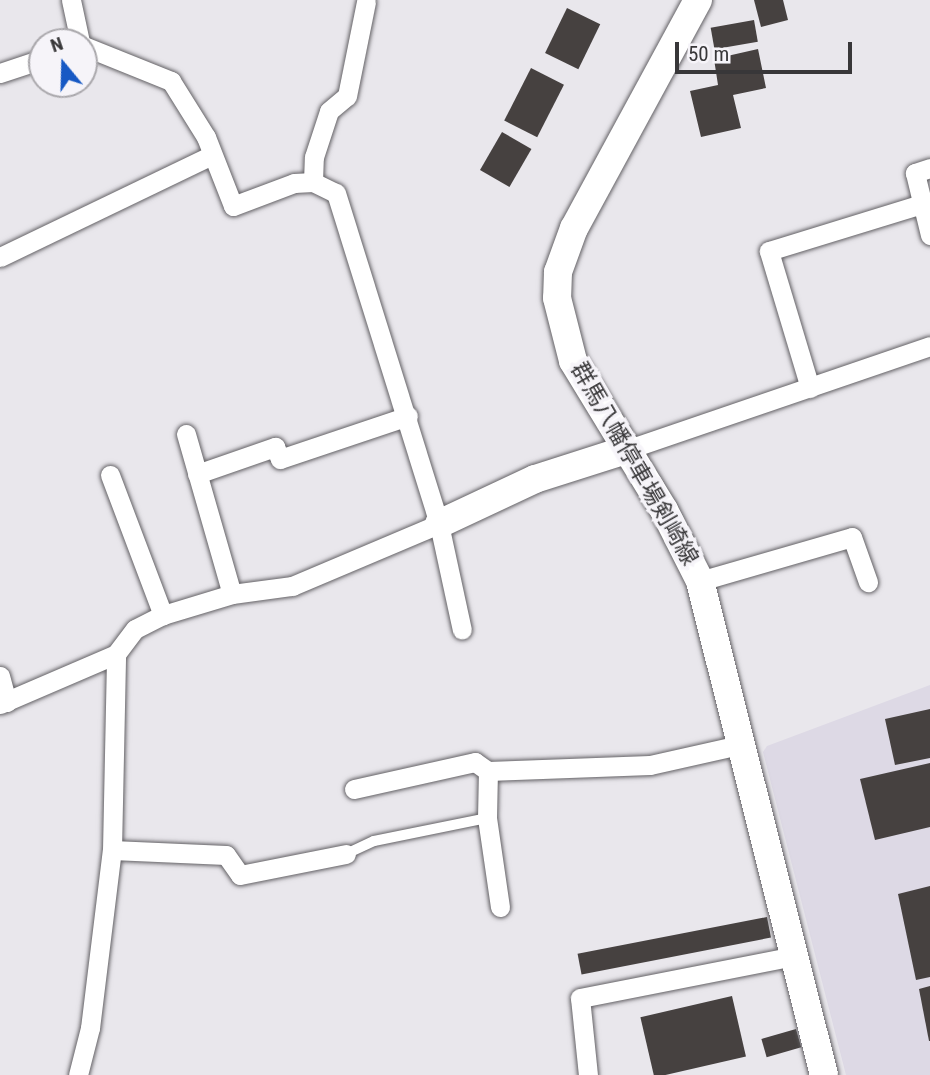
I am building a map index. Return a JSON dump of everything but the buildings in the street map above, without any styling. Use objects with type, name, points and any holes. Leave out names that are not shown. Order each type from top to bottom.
[{"type":"main road","name":"群馬八幡停車場剣崎線","points":[[698,0],[574,229],[558,272],[563,332],[573,361],[629,449],[700,581],[744,744],[824,1075]]},
{"type":"main road","points":[[439,524],[535,479],[629,449]]},
{"type":"street","points":[[71,0],[77,28]]},
{"type":"street","points":[[313,182],[314,157],[329,111],[347,96],[366,2]]},
{"type":"street","points":[[98,52],[171,81],[188,104],[233,206],[294,183],[313,182],[336,193],[408,416],[439,524],[462,630]]},
{"type":"street","points":[[0,73],[28,64]]},
{"type":"street","points":[[0,257],[212,155]]},
{"type":"street","points":[[930,168],[915,173],[930,235]]},
{"type":"street","points":[[810,388],[769,251],[922,204]]},
{"type":"street","points":[[629,449],[930,346]]},
{"type":"street","points":[[197,474],[275,447],[280,459],[408,416]]},
{"type":"street","points":[[186,434],[232,594]]},
{"type":"street","points":[[110,475],[163,615]]},
{"type":"street","points":[[0,676],[4,703],[116,654],[135,629],[163,615],[232,594],[292,586],[439,524]]},
{"type":"street","points":[[700,581],[852,537],[868,582]]},
{"type":"street","points":[[78,1075],[90,1028],[113,850],[116,654]]},
{"type":"street","points":[[354,789],[475,762],[488,771],[650,765],[744,744]]},
{"type":"street","points":[[488,771],[487,818],[500,907]]},
{"type":"street","points":[[113,850],[226,856],[240,875],[346,855]]},
{"type":"street","points":[[588,1075],[580,998],[794,956]]},
{"type":"lane","points":[[346,855],[374,841],[487,818]]},
{"type":"shaded area","points":[[930,685],[930,1075],[846,1075],[763,752],[767,746]]}]
